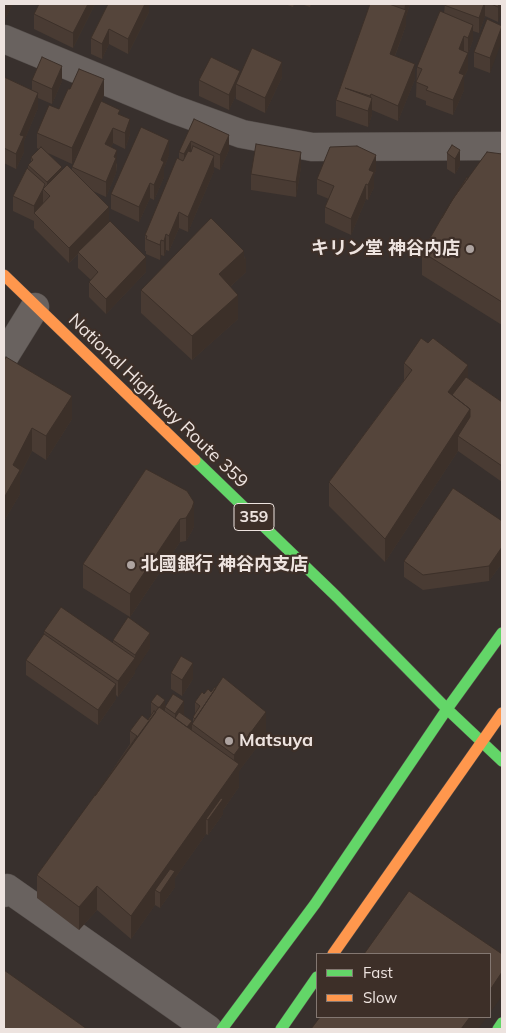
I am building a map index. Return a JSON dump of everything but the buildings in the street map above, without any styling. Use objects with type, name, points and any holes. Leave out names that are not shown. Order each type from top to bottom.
[{"type":"main road","name":"National Highway Route 359","points":[[4,275],[330,590],[447,709],[502,761]]},
{"type":"main road","points":[[222,1029],[315,904],[447,709],[502,633]]},
{"type":"main road","points":[[334,953],[502,713]]},
{"type":"main road","points":[[281,1029],[316,978]]},
{"type":"main road","points":[[498,1029],[502,1023]]},
{"type":"street","points":[[4,40],[164,105],[242,134],[312,147],[502,146]]},
{"type":"street","points":[[4,357],[35,307]]},
{"type":"street","points":[[4,893],[7,888],[208,1029]]},
{"type":"traffic: fast","points":[[195,460],[337,597],[447,709],[502,761]]},
{"type":"traffic: fast","points":[[222,1029],[315,904],[447,709],[502,633]]},
{"type":"traffic: fast","points":[[281,1029],[316,978]]},
{"type":"traffic: fast","points":[[498,1029],[502,1023]]},
{"type":"traffic: slow","points":[[4,275],[195,460]]},
{"type":"traffic: slow","points":[[334,953],[502,713]]},
{"type":"place","name":"キリン堂 神谷内店","points":[[470,249]]},
{"type":"place","name":"北國銀行 神谷内支店","points":[[131,565]]},
{"type":"place","name":"Matsuya","points":[[229,741]]}]
